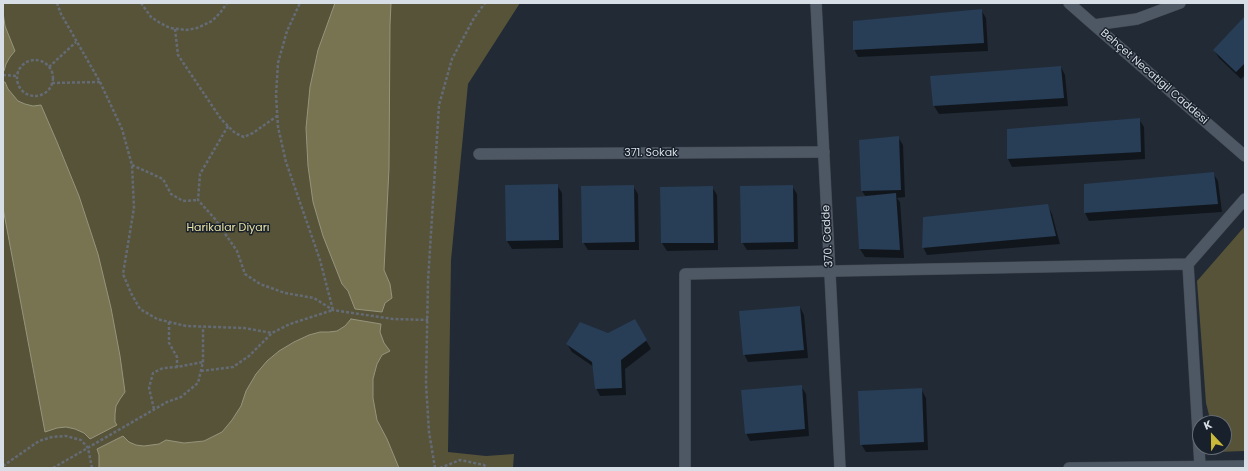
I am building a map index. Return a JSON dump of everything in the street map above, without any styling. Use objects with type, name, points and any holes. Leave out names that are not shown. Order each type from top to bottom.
[{"type":"street","name":"370. Cadde","points":[[816,3],[840,468]]},
{"type":"street","points":[[1069,3],[1094,25]]},
{"type":"street","name":"Behçet Necatigil Caddesi","points":[[1094,25],[1137,18],[1180,3]]},
{"type":"street","name":"Behçet Necatigil Caddesi","points":[[1094,25],[1245,156]]},
{"type":"street","name":"371. Sokak","points":[[479,154],[824,152]]},
{"type":"street","points":[[1200,466],[1188,264],[1245,199]]},
{"type":"street","points":[[686,468],[685,274],[1188,264]]},
{"type":"street","points":[[1069,468],[1245,466]]},
{"type":"path","points":[[57,3],[61,14],[76,42],[100,82],[122,129],[132,165],[134,208],[123,274],[131,293],[140,308],[157,319],[186,326],[244,328],[272,333]]},
{"type":"path","points":[[141,3],[147,13],[155,20],[165,26],[175,29],[192,29],[207,24],[220,14],[226,3]]},
{"type":"path","points":[[300,3],[287,31],[278,63],[276,95],[278,127],[286,162],[320,260],[333,310]]},
{"type":"path","points":[[435,468],[429,432],[426,384],[428,281],[439,106],[452,59],[474,18],[485,3]]},
{"type":"path","points":[[175,29],[178,55],[221,120],[235,133],[244,137],[253,133],[278,116]]},
{"type":"path","points":[[48,67],[76,42]]},
{"type":"path","points":[[28,61],[40,61],[45,63],[48,67],[52,77],[52,83],[46,92],[41,95],[31,96],[20,89],[17,82],[17,76],[20,68],[28,61]]},
{"type":"path","points":[[3,75],[17,76]]},
{"type":"path","points":[[52,83],[100,82]]},
{"type":"path","points":[[228,126],[200,174],[198,200],[215,219],[237,251],[245,274],[260,284],[285,293],[314,298],[333,310],[393,319],[428,320]]},
{"type":"path","points":[[132,165],[164,179],[172,194],[183,201],[198,200]]},
{"type":"path","points":[[201,371],[233,367],[249,356],[272,333],[290,324],[333,310]]},
{"type":"path","points":[[170,322],[170,342],[177,357],[177,366]]},
{"type":"path","points":[[53,468],[154,409],[167,402],[182,397],[198,383],[203,362],[203,326]]},
{"type":"path","points":[[154,409],[148,388],[153,373],[163,368],[203,362]]},
{"type":"path","points":[[3,467],[39,441],[52,437],[66,436],[82,440],[88,448],[92,468]]},
{"type":"path","points":[[440,468],[460,460],[484,465],[487,468]]},
{"type":"green space","name":"Harikalar Diyarı","points":[[3,3],[520,3],[468,84],[451,260],[448,452],[486,456],[514,454],[513,468],[3,468]]},
{"type":"green space","points":[[1245,226],[1245,451],[1232,451],[1232,415],[1209,415],[1206,403],[1197,281]]},
{"type":"shaded area","points":[[335,3],[391,3],[389,168],[384,270],[390,284],[392,298],[385,303],[382,312],[355,309],[348,291],[342,284],[323,236],[313,202],[308,166],[306,128],[310,87],[318,50]]},
{"type":"shaded area","points":[[3,12],[5,26],[15,51],[6,64],[4,71],[3,71]]},
{"type":"shaded area","points":[[3,82],[5,82],[8,89],[18,101],[33,106],[41,105],[79,196],[98,254],[111,308],[125,392],[116,406],[115,422],[117,425],[90,439],[84,433],[66,427],[45,432],[3,208]]},
{"type":"shaded area","points":[[351,319],[381,324],[380,332],[384,343],[390,351],[382,355],[377,364],[373,379],[373,398],[377,420],[399,468],[99,468],[99,455],[97,449],[123,436],[129,442],[144,446],[159,444],[166,440],[184,443],[204,441],[222,432],[241,406],[246,391],[256,374],[267,361],[279,351],[294,342],[320,332],[337,331],[345,326]]},
{"type":"building","points":[[982,9],[984,43],[853,50],[853,21]]},
{"type":"building","points":[[1245,16],[1245,63],[1236,72],[1213,50]]},
{"type":"building","points":[[1061,66],[1064,98],[933,106],[930,76]]},
{"type":"building","points":[[1140,118],[1141,152],[1007,159],[1007,129]]},
{"type":"building","points":[[899,136],[901,190],[861,191],[859,140]]},
{"type":"building","points":[[1214,172],[1218,204],[1084,213],[1084,184]]},
{"type":"building","points":[[558,184],[559,240],[506,241],[505,185]]},
{"type":"building","points":[[634,185],[635,242],[582,243],[581,186]]},
{"type":"building","points":[[793,185],[794,242],[741,243],[740,186]]},
{"type":"building","points":[[713,186],[714,243],[661,243],[660,187]]},
{"type":"building","points":[[896,193],[900,250],[859,249],[856,197]]},
{"type":"building","points":[[1048,204],[1056,236],[922,248],[923,217]]},
{"type":"building","points":[[800,306],[804,350],[743,355],[739,311]]},
{"type":"building","points":[[635,319],[647,340],[621,360],[622,388],[595,389],[592,362],[566,344],[580,322],[608,333]]},
{"type":"building","points":[[802,385],[805,429],[745,434],[741,390]]},
{"type":"building","points":[[922,388],[924,442],[860,445],[858,391]]}]
